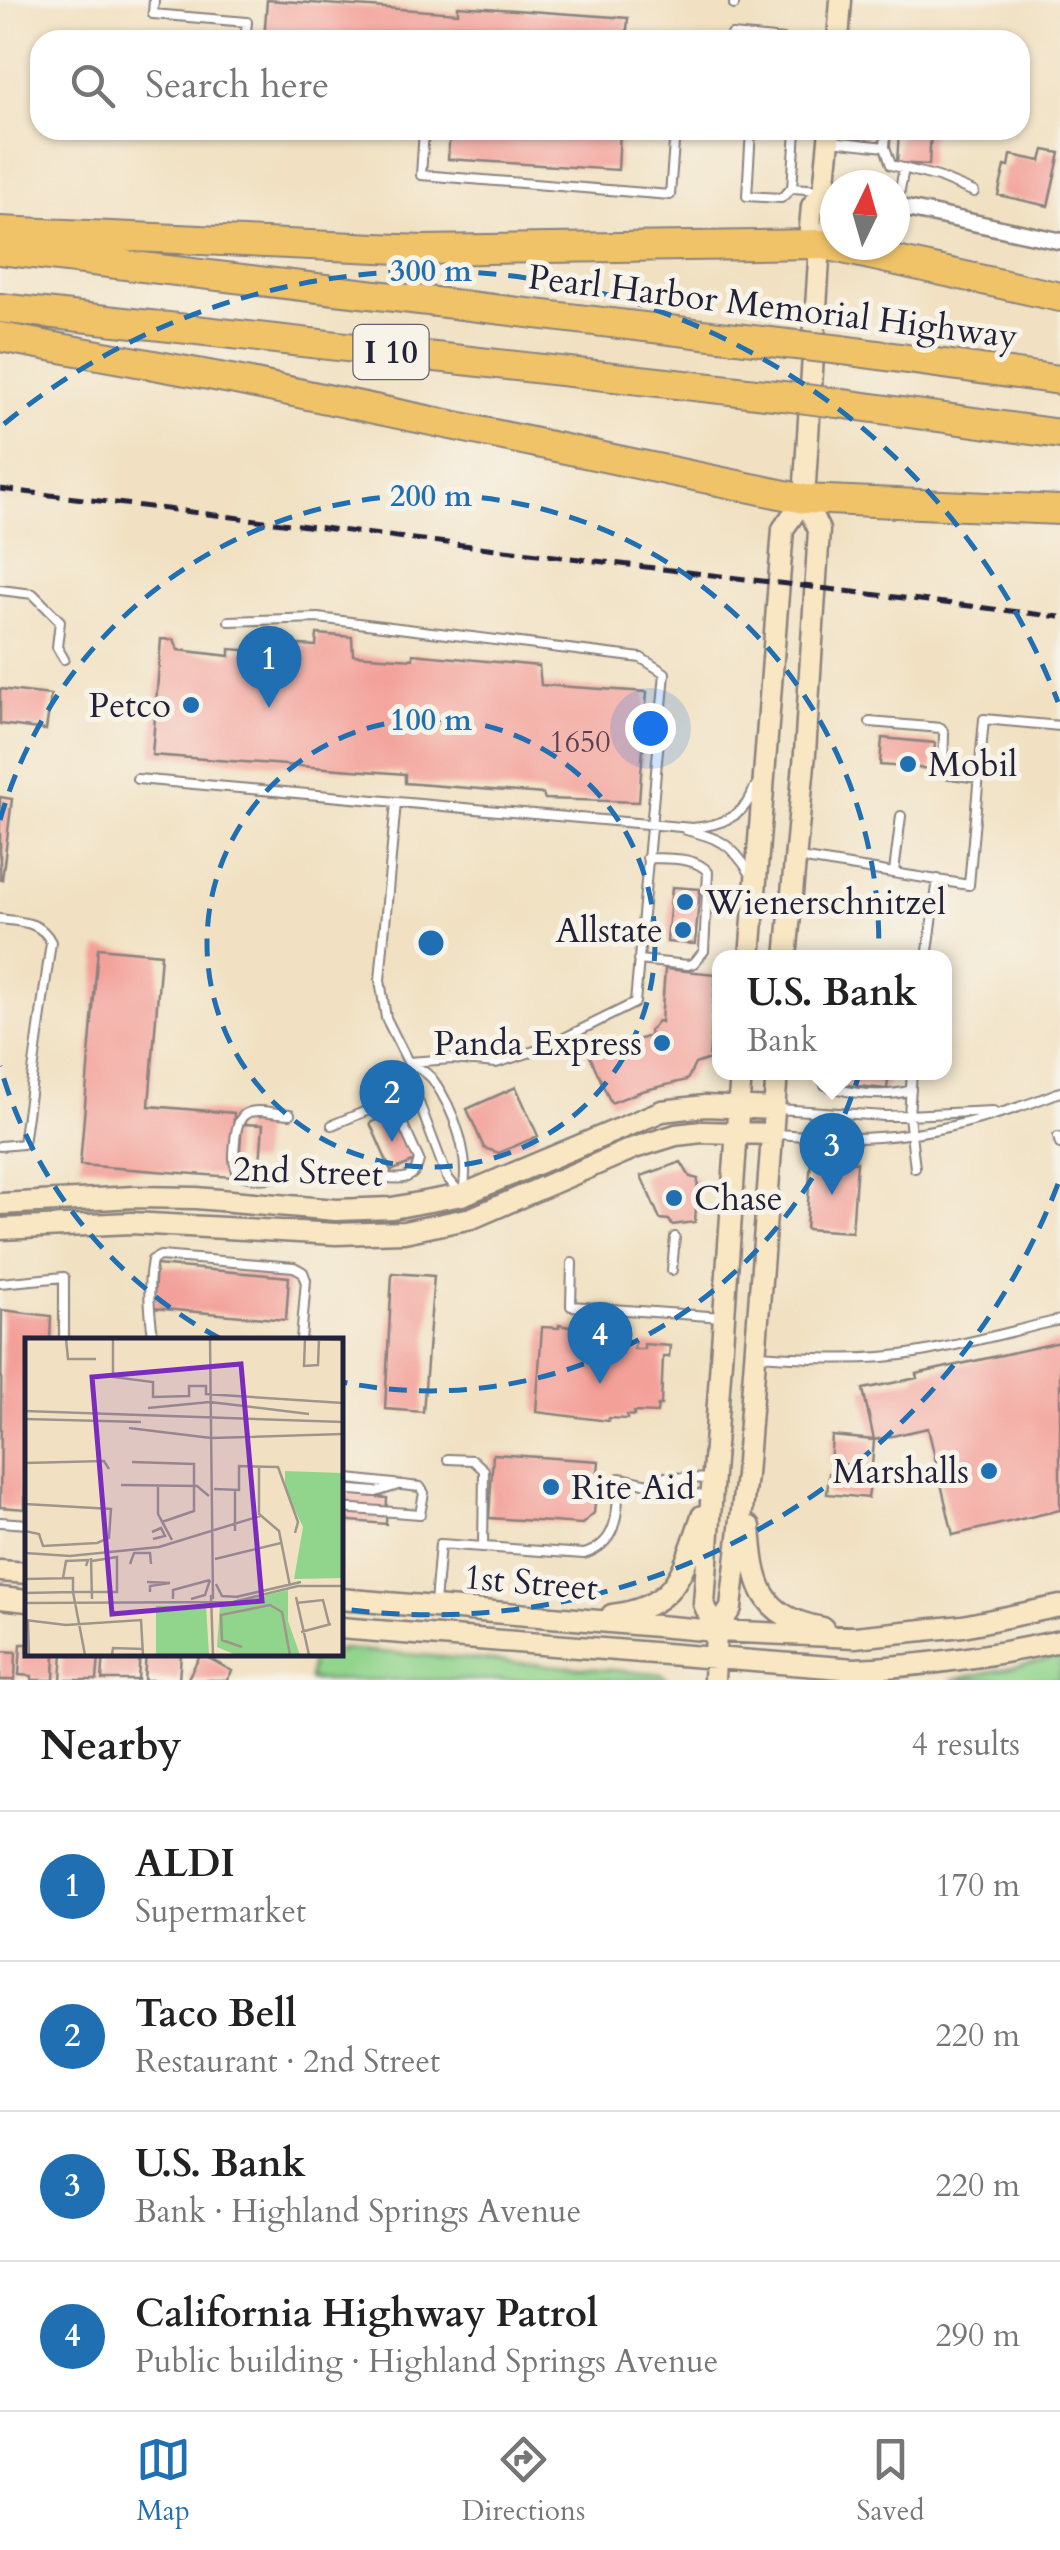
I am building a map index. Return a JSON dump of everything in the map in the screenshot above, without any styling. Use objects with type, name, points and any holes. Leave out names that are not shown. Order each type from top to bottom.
[{"type":"highway","points":[[0,231],[422,250],[820,244]]},
{"type":"highway","name":"Pearl Harbor Memorial Highway","points":[[0,250],[842,350],[1060,380]]},
{"type":"highway","points":[[894,260],[1060,296]]},
{"type":"highway","name":"I 10","points":[[0,308],[783,396],[1060,434]]},
{"type":"highway","points":[[0,336],[236,380],[804,499],[1060,510]]},
{"type":"street","points":[[839,30],[841,0]]},
{"type":"street","points":[[829,140],[830,170]]},
{"type":"street","points":[[910,209],[1060,240]]},
{"type":"street","points":[[787,950],[805,752],[819,530],[804,499],[820,244]]},
{"type":"street","points":[[751,950],[783,529],[804,499]]},
{"type":"street","points":[[714,1680],[716,1631],[704,1604],[740,1080]]},
{"type":"street","points":[[716,1631],[731,1608],[746,1475],[776,1080]]},
{"type":"street","name":"2nd Street","points":[[0,1204],[135,1197],[370,1210],[462,1195],[662,1111],[694,1106],[774,1109]]},
{"type":"street","name":"2nd Street","points":[[0,1229],[131,1223],[336,1234],[404,1232],[472,1218],[654,1142],[688,1133],[772,1134]]},
{"type":"street","points":[[0,1220],[18,1216],[26,1201]]},
{"type":"street","points":[[131,1223],[134,1208],[212,1210],[259,1203]]},
{"type":"street","points":[[746,1475],[753,1573],[767,1599],[784,1616],[800,1623],[899,1635],[1060,1606]]},
{"type":"street","points":[[562,1618],[632,1612],[662,1598],[682,1576],[710,1487]]},
{"type":"street","points":[[0,1571],[25,1573]]},
{"type":"street","points":[[0,1598],[25,1601]]},
{"type":"street","name":"1st Street","points":[[342,1599],[716,1631],[812,1637],[899,1635]]},
{"type":"street","name":"1st Street","points":[[342,1628],[854,1669],[973,1660],[1060,1641]]},
{"type":"lane","points":[[154,0],[153,14],[247,22],[247,30]]},
{"type":"lane","points":[[423,140],[420,175],[670,194],[674,140]]},
{"type":"lane","points":[[750,140],[747,196],[781,198],[792,188],[795,140]]},
{"type":"lane","points":[[852,140],[885,147]]},
{"type":"lane","points":[[885,140],[891,164],[974,192]]},
{"type":"lane","points":[[792,188],[820,191]]},
{"type":"lane","points":[[0,590],[33,594],[60,620],[57,647],[64,659]]},
{"type":"lane","points":[[229,621],[318,618],[641,658],[664,673],[634,1003],[544,1048],[496,1063],[453,1059],[408,1062]]},
{"type":"lane","points":[[794,858],[969,885],[984,718],[1060,726]]},
{"type":"lane","points":[[870,722],[940,728],[944,733],[943,773],[978,778]]},
{"type":"lane","points":[[136,779],[652,826],[715,826],[734,818],[752,796],[766,754]]},
{"type":"lane","points":[[396,802],[380,980],[386,1018],[408,1062],[413,1087],[448,1178],[462,1195]]},
{"type":"lane","points":[[894,872],[902,816]]},
{"type":"lane","points":[[672,827],[720,840],[737,853],[750,874],[753,914]]},
{"type":"lane","points":[[638,960],[688,965],[704,951],[708,872],[694,862],[647,858]]},
{"type":"lane","points":[[928,950],[938,880]]},
{"type":"lane","points":[[0,919],[33,924],[46,932],[52,942],[24,1144],[0,1146]]},
{"type":"lane","points":[[408,1062],[432,1077],[452,1114],[468,1171],[462,1195]]},
{"type":"lane","points":[[823,1080],[825,1085],[840,1090],[898,1094],[911,1090]]},
{"type":"lane","points":[[912,1080],[909,1116],[915,1168]]},
{"type":"lane","points":[[772,1134],[873,1138],[910,1134],[971,1122],[1060,1092]]},
{"type":"lane","points":[[328,1175],[396,1180],[410,1176],[418,1168],[419,1160],[394,1105],[386,1102],[332,1125]]},
{"type":"lane","points":[[774,1109],[909,1116],[1003,1110]]},
{"type":"lane","points":[[285,1172],[276,1178],[239,1174],[233,1163],[236,1122],[249,1111],[290,1114]]},
{"type":"lane","points":[[672,1270],[675,1237]]},
{"type":"lane","points":[[153,1335],[148,1304],[150,1270],[152,1260],[160,1256],[294,1267],[303,1272],[306,1280],[301,1338]]},
{"type":"lane","points":[[572,1262],[571,1306],[722,1317]]},
{"type":"lane","points":[[0,1284],[64,1277],[64,1338]]},
{"type":"lane","points":[[755,1355],[836,1359],[897,1355],[1060,1320]]},
{"type":"lane","points":[[448,1459],[473,1460],[484,1470],[482,1547]]},
{"type":"lane","points":[[652,1482],[665,1477],[710,1487]]},
{"type":"lane","points":[[342,1478],[420,1487],[424,1493],[420,1514],[342,1508]]},
{"type":"lane","points":[[435,1607],[440,1544],[574,1554],[595,1550],[603,1546],[616,1525],[620,1478],[652,1482],[680,1494],[710,1487]]},
{"type":"lane","points":[[342,1489],[376,1492],[401,1484]]},
{"type":"lane","points":[[0,1522],[25,1524]]},
{"type":"green space","points":[[342,1649],[662,1674],[668,1680],[309,1680],[312,1655],[342,1655]]},
{"type":"green space","points":[[1060,1657],[1060,1680],[950,1680]]},
{"type":"building","points":[[267,0],[458,13],[458,6],[628,18],[627,30],[265,30]]},
{"type":"building","points":[[449,140],[620,140],[618,170],[448,159]]},
{"type":"building","points":[[898,140],[930,140],[929,165],[897,163]]},
{"type":"building","points":[[1044,150],[1060,153],[1048,206],[998,195],[1011,155],[1041,161]]},
{"type":"building","points":[[317,634],[352,637],[353,655],[413,659],[413,654],[539,666],[541,685],[647,692],[639,802],[545,799],[543,794],[405,783],[405,774],[152,755],[161,639],[174,640],[178,650],[230,656],[230,649],[295,654],[300,645],[316,646]]},
{"type":"building","points":[[0,689],[51,695],[46,730],[0,724]]},
{"type":"building","points":[[882,738],[935,743],[933,769],[880,765]]},
{"type":"building","points":[[0,797],[12,799],[2,880],[0,880]]},
{"type":"building","points":[[672,887],[700,889],[695,944],[667,942]]},
{"type":"building","points":[[98,948],[161,954],[149,1106],[234,1113],[232,1177],[80,1165]]},
{"type":"building","points":[[665,969],[712,974],[709,1059],[695,1064],[687,1080],[611,1103],[589,1054],[650,1036],[649,1031],[661,1022]]},
{"type":"building","points":[[827,1080],[888,1080],[887,1089],[827,1083]]},
{"type":"building","points":[[516,1087],[538,1136],[499,1153],[484,1148],[467,1109]]},
{"type":"building","points":[[392,1112],[415,1161],[391,1171],[370,1123]]},
{"type":"building","points":[[242,1124],[263,1125],[260,1163],[239,1161]]},
{"type":"building","points":[[811,1159],[857,1162],[852,1232],[806,1229]]},
{"type":"building","name":"Chase","points":[[681,1162],[690,1177],[698,1179],[695,1222],[672,1225],[669,1220],[660,1219],[641,1176]]},
{"type":"building","points":[[156,1265],[289,1277],[286,1320],[153,1308]]},
{"type":"building","points":[[392,1273],[434,1276],[423,1412],[385,1409]]},
{"type":"building","points":[[2,1310],[51,1316],[50,1338],[25,1338],[25,1509],[0,1507]]},
{"type":"building","points":[[559,1325],[585,1330],[585,1338],[635,1342],[634,1349],[644,1349],[644,1344],[670,1346],[669,1357],[663,1357],[661,1405],[657,1413],[634,1412],[627,1419],[608,1421],[536,1412],[542,1327]]},
{"type":"building","name":"Marshalls","points":[[1060,1342],[1060,1510],[953,1535],[928,1428],[874,1440],[863,1389]]},
{"type":"building","points":[[832,1436],[874,1440],[872,1466],[830,1463]]},
{"type":"building","points":[[493,1454],[599,1461],[594,1513],[582,1524],[489,1518]]},
{"type":"building","points":[[829,1473],[871,1477],[868,1498],[827,1494]]},
{"type":"building","points":[[342,1493],[387,1498],[386,1524],[342,1520]]},
{"type":"building","points":[[21,1644],[25,1644],[25,1655],[55,1655],[54,1680],[32,1680],[32,1676],[19,1675]]},
{"type":"building","points":[[0,1651],[16,1652],[15,1680],[0,1680]]},
{"type":"building","points":[[63,1655],[99,1656],[97,1680],[61,1680]]},
{"type":"building","points":[[104,1655],[140,1655],[138,1680],[102,1680]]},
{"type":"building","points":[[146,1655],[181,1655],[179,1680],[144,1680]]},
{"type":"building","points":[[200,1655],[232,1671],[227,1680],[187,1680]]},
{"type":"railway","points":[[0,489],[1060,617]]},
{"type":"place","name":"Petco","points":[[191,705]]},
{"type":"place","name":"ALDI","points":[[269,708]]},
{"type":"place","name":"Mobil","points":[[908,764]]},
{"type":"place","name":"Wienerschnitzel","points":[[685,902]]},
{"type":"place","name":"Allstate","points":[[683,930]]},
{"type":"place","name":"Panda Express","points":[[662,1043]]},
{"type":"place","name":"Taco Bell","points":[[392,1142]]},
{"type":"place","name":"U.S. Bank","points":[[832,1195]]},
{"type":"place","name":"Chase","points":[[674,1198]]},
{"type":"place","name":"California Highway Patrol","points":[[600,1384]]},
{"type":"place","name":"Marshalls","points":[[989,1471]]},
{"type":"place","name":"Rite Aid","points":[[551,1487]]}]
